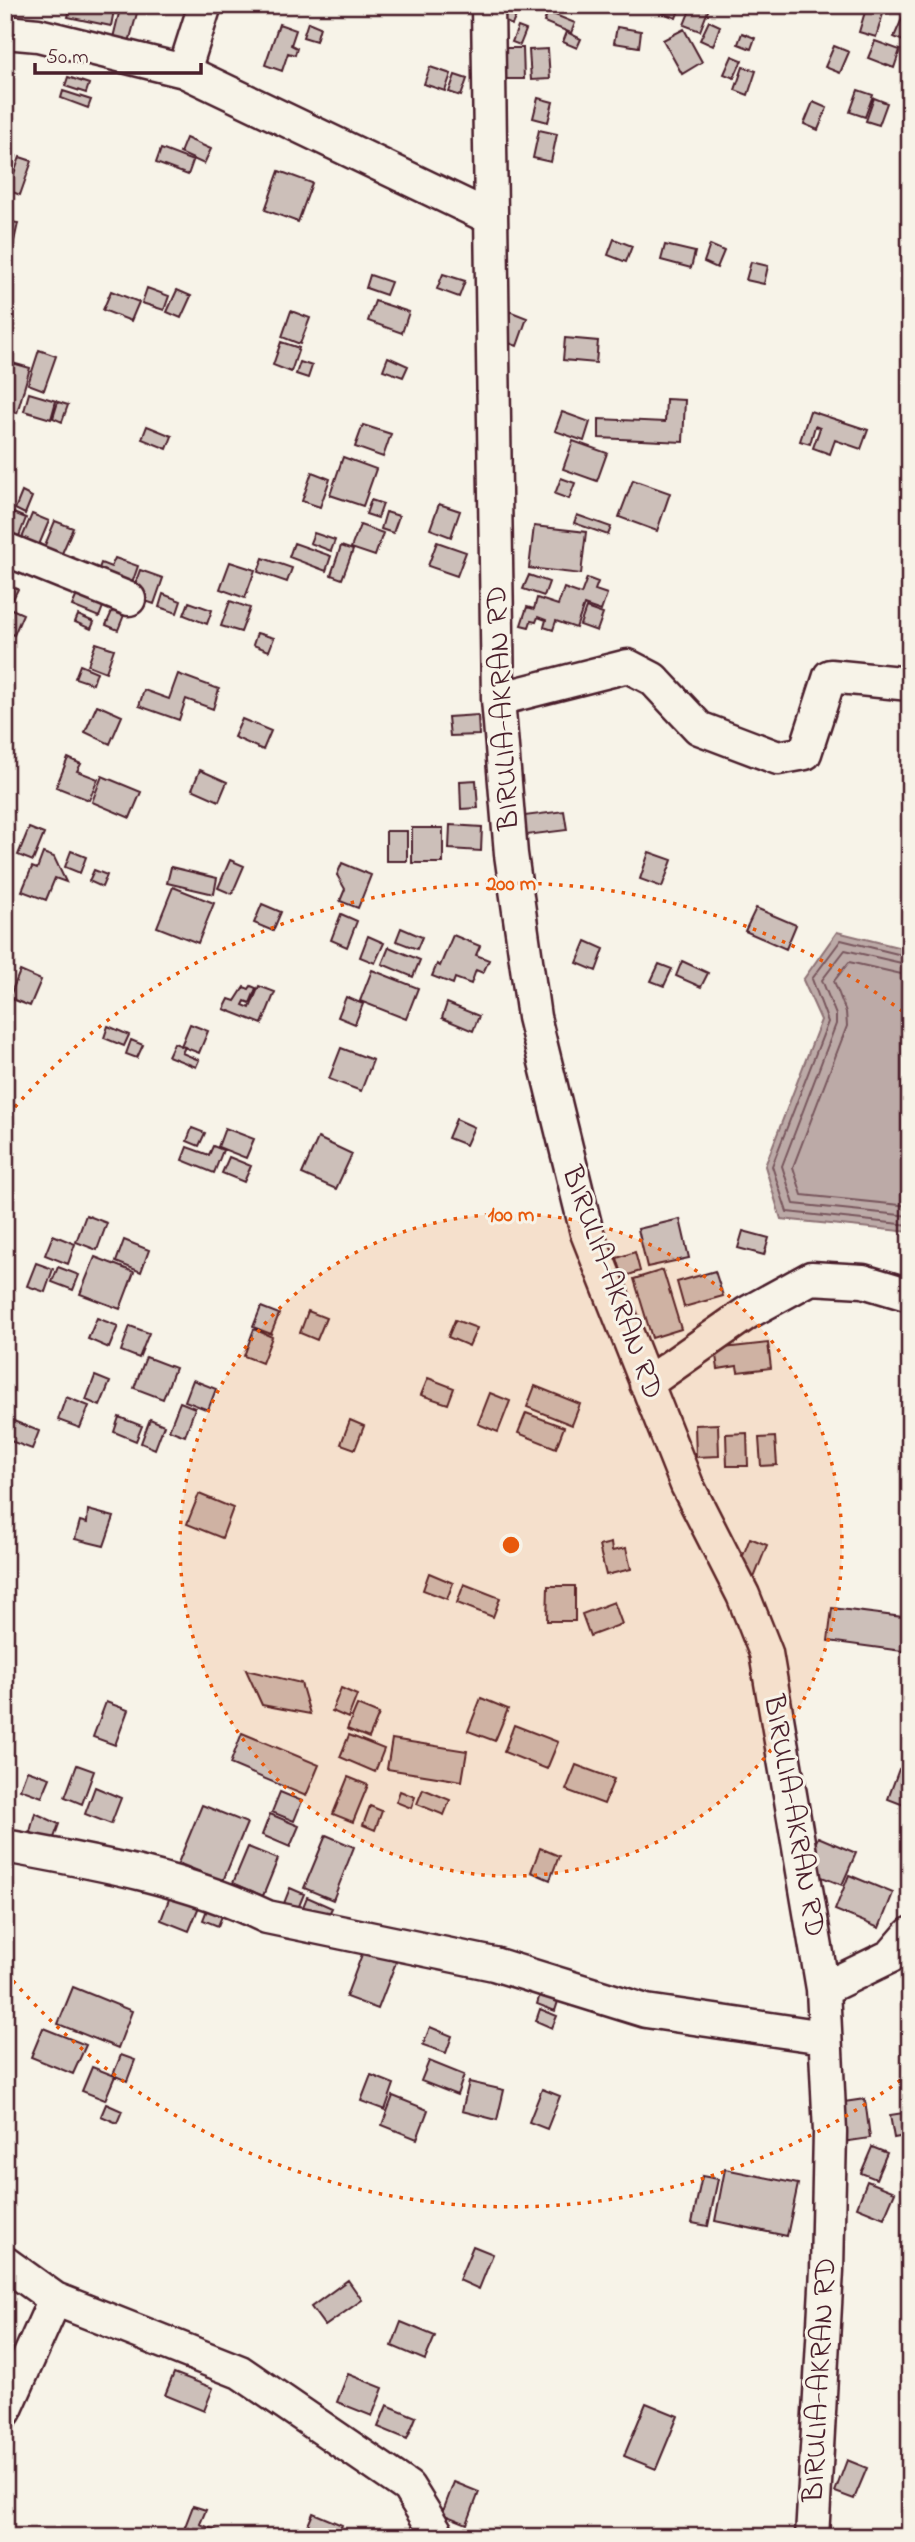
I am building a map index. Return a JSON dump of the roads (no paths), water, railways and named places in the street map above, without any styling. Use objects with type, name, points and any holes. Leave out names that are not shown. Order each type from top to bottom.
[{"type":"street","points":[[184,71],[205,5]]},
{"type":"street","name":"BIRULIA-AKRAN RD","points":[[488,5],[498,699],[511,854],[534,1017],[587,1233],[687,1485],[743,1595],[766,1653],[823,1989],[830,2132],[829,2187],[813,2537]]},
{"type":"street","points":[[5,33],[38,35],[184,71],[491,218]]},
{"type":"street","points":[[5,549],[129,599]]},
{"type":"street","points":[[498,699],[628,666],[653,678],[699,728],[778,758],[805,753],[830,676],[910,684]]},
{"type":"street","points":[[646,1384],[747,1313],[811,1278],[863,1281],[910,1295]]},
{"type":"street","points":[[5,1846],[105,1864],[239,1903],[267,1917],[494,1964],[646,2011],[824,2037]]},
{"type":"street","points":[[823,1989],[891,1956],[910,1934]]},
{"type":"street","points":[[5,2263],[55,2299],[240,2372],[408,2487],[439,2537]]},
{"type":"street","points":[[5,2411],[55,2299]]},
{"type":"water","points":[[837,932],[910,950],[910,1232],[781,1219],[765,1166],[821,1020],[803,980]]}]
